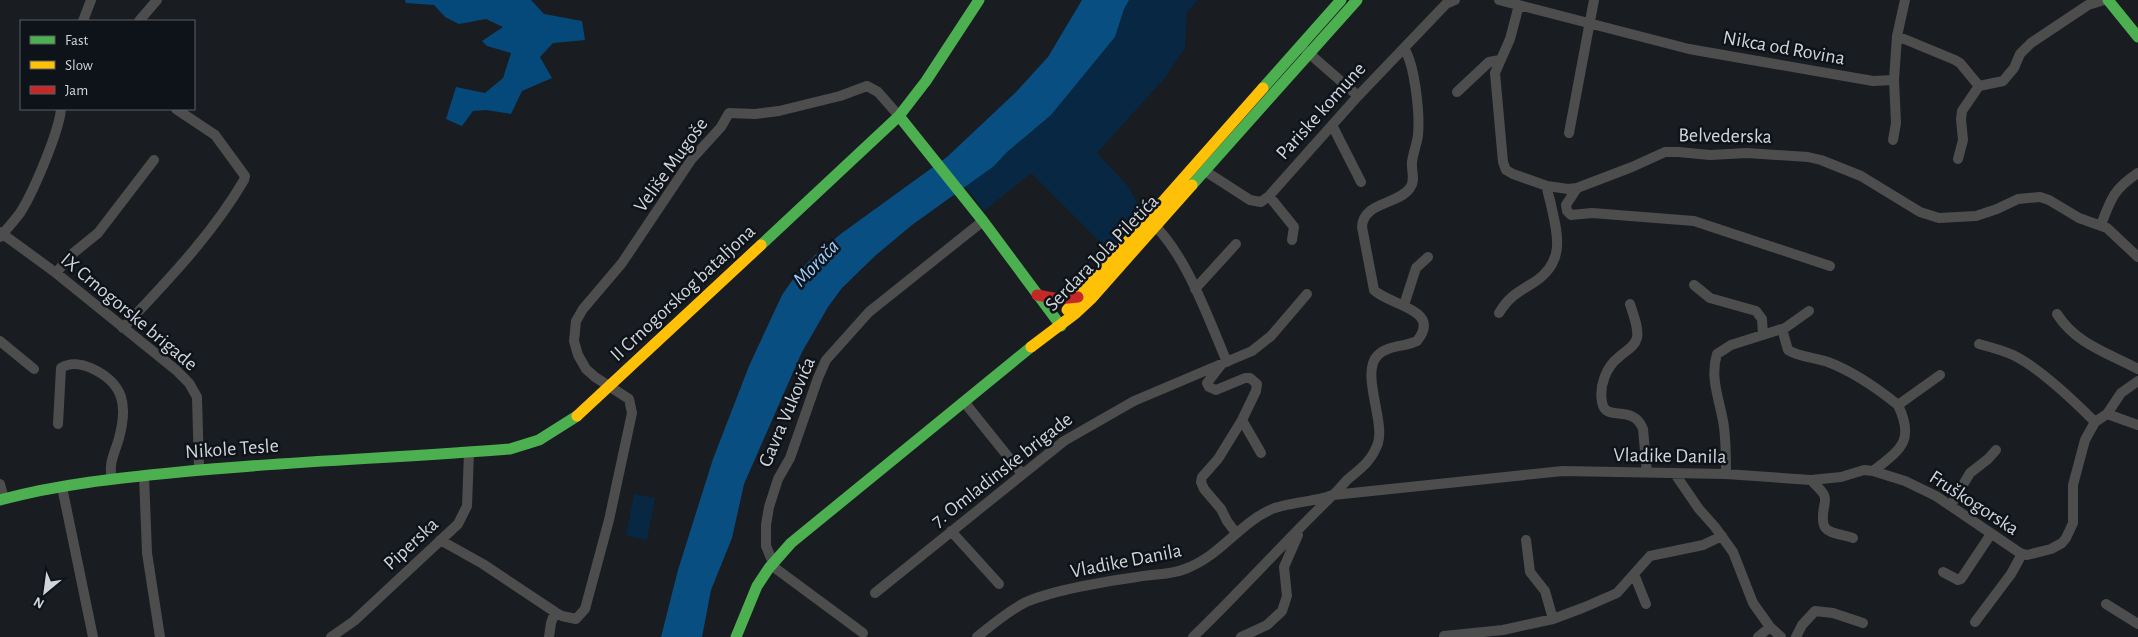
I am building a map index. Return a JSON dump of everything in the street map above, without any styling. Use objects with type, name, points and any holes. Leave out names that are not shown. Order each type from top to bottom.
[{"type":"main road","name":"II Crnogorskog bataljona","points":[[469,452],[510,449],[537,442],[564,426],[609,387],[899,116],[926,81],[979,0]]},
{"type":"main road","name":"Serdara Jola Piletića","points":[[736,637],[752,595],[772,564],[786,547],[965,403],[1092,297],[1151,222],[1205,172],[1230,143],[1305,50],[1341,0]]},
{"type":"main road","name":"Serdara Jola Piletića","points":[[1058,324],[1078,297],[1151,222],[1305,50],[1357,0]]},
{"type":"main road","points":[[2106,0],[2138,37]]},
{"type":"main road","points":[[899,116],[914,132],[981,218],[1058,324]]},
{"type":"main road","points":[[1038,295],[1059,299],[1078,297]]},
{"type":"main road","name":"Nikole Tesle","points":[[2,499],[62,487],[144,475],[469,452]]},
{"type":"street","points":[[84,20],[91,0]]},
{"type":"street","points":[[140,20],[156,0]]},
{"type":"street","name":"Pariske komune","points":[[1268,196],[1358,96],[1446,4],[1455,0]]},
{"type":"street","points":[[1499,0],[1590,24]]},
{"type":"street","points":[[1569,133],[1594,0]]},
{"type":"street","points":[[1893,140],[1896,123],[1894,80],[1897,36],[1904,0]]},
{"type":"street","points":[[1958,159],[1963,140],[1960,120],[1962,111],[1979,86],[2003,81],[2014,68],[2020,54],[2030,43],[2088,5],[2106,0]]},
{"type":"street","name":"Belvederska","points":[[1519,4],[1510,39],[1495,73],[1504,167],[1513,174],[1546,186],[1577,188],[1665,152],[1710,156],[1747,153],[1808,157],[1836,165],[1861,176],[1920,212],[1939,218],[1985,213],[2018,199],[2029,197],[2049,200],[2079,218],[2100,225]]},
{"type":"street","name":"Nikca od Rovina","points":[[1590,24],[1689,49],[1873,81],[1894,80]]},
{"type":"street","points":[[1897,36],[1960,63],[1979,86]]},
{"type":"street","points":[[1193,637],[1240,591],[1305,521],[1369,461],[1378,444],[1380,425],[1372,373],[1375,358],[1386,350],[1417,341],[1422,332],[1420,317],[1416,312],[1404,305],[1388,300],[1374,290],[1364,246],[1362,227],[1367,213],[1406,193],[1414,180],[1412,161],[1418,134],[1417,100],[1410,64],[1404,48]]},
{"type":"street","points":[[1305,50],[1358,96]]},
{"type":"street","points":[[1457,92],[1489,62],[1500,60]]},
{"type":"street","name":"Veliše Mugoše","points":[[609,387],[586,368],[578,355],[574,341],[576,321],[583,309],[622,263],[691,160],[720,127],[729,113],[755,114],[779,110],[840,96],[867,86],[878,92],[899,116]]},
{"type":"street","points":[[1,234],[20,214],[27,200],[56,132],[61,110]]},
{"type":"street","points":[[123,328],[173,276],[244,180],[245,176],[215,135],[178,110]]},
{"type":"street","points":[[1332,125],[1361,182]]},
{"type":"street","points":[[56,273],[72,255],[107,223],[154,160]]},
{"type":"street","points":[[1205,172],[1250,200],[1261,202],[1268,196],[1294,227],[1292,240]]},
{"type":"street","points":[[2138,174],[2124,182],[2114,194],[2100,225],[2115,234],[2138,257]]},
{"type":"street","points":[[1499,313],[1513,293],[1546,274],[1556,257],[1556,230],[1546,186]]},
{"type":"street","points":[[1577,188],[1566,205],[1566,211],[1570,215],[1592,213],[1694,221],[1830,266]]},
{"type":"street","name":"Gavra Vukovića","points":[[772,564],[767,552],[766,541],[769,507],[778,479],[790,458],[826,360],[868,312],[981,218]]},
{"type":"street","points":[[1151,222],[1170,243],[1195,289],[1224,363],[1207,383],[1212,389],[1216,390],[1245,378],[1250,378],[1257,384],[1256,391],[1242,420],[1218,459],[1202,477],[1201,482],[1236,533]]},
{"type":"street","name":"IX Crnogorske brigade","points":[[1,234],[56,273],[181,374],[194,390],[198,404],[200,470]]},
{"type":"street","points":[[1195,289],[1236,244]]},
{"type":"street","points":[[1404,305],[1416,268],[1428,257]]},
{"type":"street","points":[[1694,285],[1710,298],[1756,311],[1762,319],[1763,335]]},
{"type":"street","name":"7. Omladinske brigade","points":[[875,593],[1064,441],[1134,401],[1260,347],[1307,294]]},
{"type":"street","points":[[1630,304],[1637,334],[1636,340],[1631,348],[1619,356],[1608,368],[1602,386],[1602,402],[1603,407],[1611,413],[1632,414],[1641,422],[1647,473]]},
{"type":"street","points":[[1726,474],[1724,426],[1715,384],[1715,360],[1717,354],[1722,349],[1782,329],[1809,311]]},
{"type":"street","points":[[2057,314],[2066,329],[2080,340],[2138,369]]},
{"type":"street","points":[[1782,329],[1788,350],[1839,367],[1863,379],[1898,405],[1907,427],[1906,436],[1897,450],[1873,471]]},
{"type":"street","points":[[0,341],[34,369]]},
{"type":"street","points":[[1979,344],[2019,358],[2062,392],[2095,422]]},
{"type":"street","points":[[58,424],[61,368],[68,364],[86,366],[110,379],[116,386],[124,409],[119,439],[110,464],[112,479]]},
{"type":"street","points":[[1898,405],[1940,375]]},
{"type":"street","name":"Fruškogorska","points":[[1873,471],[1921,488],[1951,505],[2012,549],[2022,554],[2058,546],[2070,531],[2075,514],[2075,475],[2081,450],[2095,422],[2107,414],[2121,394],[2138,381]]},
{"type":"street","points":[[440,540],[483,564],[562,616],[572,619],[580,617],[583,613],[609,520],[632,410],[629,399],[609,387]]},
{"type":"street","points":[[965,403],[1022,474]]},
{"type":"street","points":[[2107,414],[2138,425]]},
{"type":"street","points":[[1242,420],[1261,453]]},
{"type":"street","points":[[1951,505],[1970,473],[1988,460],[1996,450]]},
{"type":"street","name":"Piperska","points":[[331,637],[354,620],[458,524],[465,513],[468,498],[469,452]]},
{"type":"street","name":"Vladike Danila","points":[[977,637],[1002,616],[1028,601],[1065,591],[1184,570],[1209,558],[1236,533],[1267,511],[1282,505],[1333,495],[1563,471],[1726,474],[1811,480],[1841,476],[1864,470],[1873,471]]},
{"type":"street","points":[[1675,474],[1699,509],[1734,552],[1753,603],[1770,627],[1781,637]]},
{"type":"street","points":[[144,475],[147,553],[160,637]]},
{"type":"street","points":[[1811,480],[1824,495],[1822,525],[1830,531],[1853,538]]},
{"type":"street","points":[[0,484],[2,499]]},
{"type":"street","points":[[62,487],[93,637]]},
{"type":"street","points":[[1241,637],[1267,625],[1282,610],[1287,596],[1284,566],[1305,521]]},
{"type":"street","points":[[951,531],[999,584]]},
{"type":"street","points":[[1943,572],[1958,580],[1961,579],[1991,534]]},
{"type":"street","points":[[1444,636],[1503,633],[1553,619],[1617,593],[1650,556],[1703,544],[1722,536]]},
{"type":"street","points":[[1526,540],[1530,572],[1545,591],[1553,619]]},
{"type":"street","points":[[1975,622],[2011,574],[2022,554]]},
{"type":"street","points":[[772,564],[863,633]]},
{"type":"street","points":[[1634,574],[1646,604]]},
{"type":"street","points":[[2106,604],[2138,624]]},
{"type":"street","points":[[1796,637],[1802,624],[1815,611],[1833,613],[1863,623]]},
{"type":"street","points":[[548,637],[555,612]]},
{"type":"street","points":[[1758,637],[1770,627]]},
{"type":"shaded area","points":[[405,0],[531,0],[544,14],[582,21],[585,40],[553,43],[540,57],[552,78],[522,91],[511,114],[486,110],[473,111],[462,126],[446,119],[456,87],[485,93],[503,78],[511,53],[487,46],[482,41],[503,27],[486,19],[459,24],[445,17],[434,5],[406,3]]},
{"type":"shaded area","points":[[1129,0],[1198,0],[1187,12],[1185,48],[1164,79],[1097,153],[1127,185],[1148,220],[1114,256],[1031,173],[984,211],[965,186],[994,166],[1007,152],[1051,115],[1115,37]]},
{"type":"shaded area","points":[[634,494],[655,498],[647,540],[626,536]]},
{"type":"water","name":"Morača","points":[[1082,0],[1129,0],[1115,37],[1051,115],[1007,152],[994,166],[912,225],[876,255],[842,288],[828,307],[802,352],[744,484],[732,538],[711,590],[702,637],[661,637],[678,570],[713,459],[749,366],[782,295],[796,275],[815,255],[842,233],[947,157],[1015,93],[1048,57]]},
{"type":"traffic: fast","points":[[761,245],[899,116],[926,81],[979,0]]},
{"type":"traffic: fast","points":[[1263,88],[1341,0]]},
{"type":"traffic: fast","points":[[1192,185],[1357,0]]},
{"type":"traffic: fast","points":[[2108,0],[2138,37]]},
{"type":"traffic: fast","points":[[899,116],[983,221],[1061,326]]},
{"type":"traffic: fast","points":[[736,637],[757,586],[769,568],[791,543],[1031,347]]},
{"type":"traffic: fast","points":[[0,500],[67,486],[157,474],[262,465],[510,449],[539,440],[577,416]]},
{"type":"traffic: slow","points":[[1067,310],[1263,88]]},
{"type":"traffic: slow","points":[[1031,347],[1076,313],[1091,299],[1192,185]]},
{"type":"traffic: slow","points":[[577,416],[761,245]]},
{"type":"traffic: jam","points":[[1037,295],[1059,299],[1078,297]]}]
